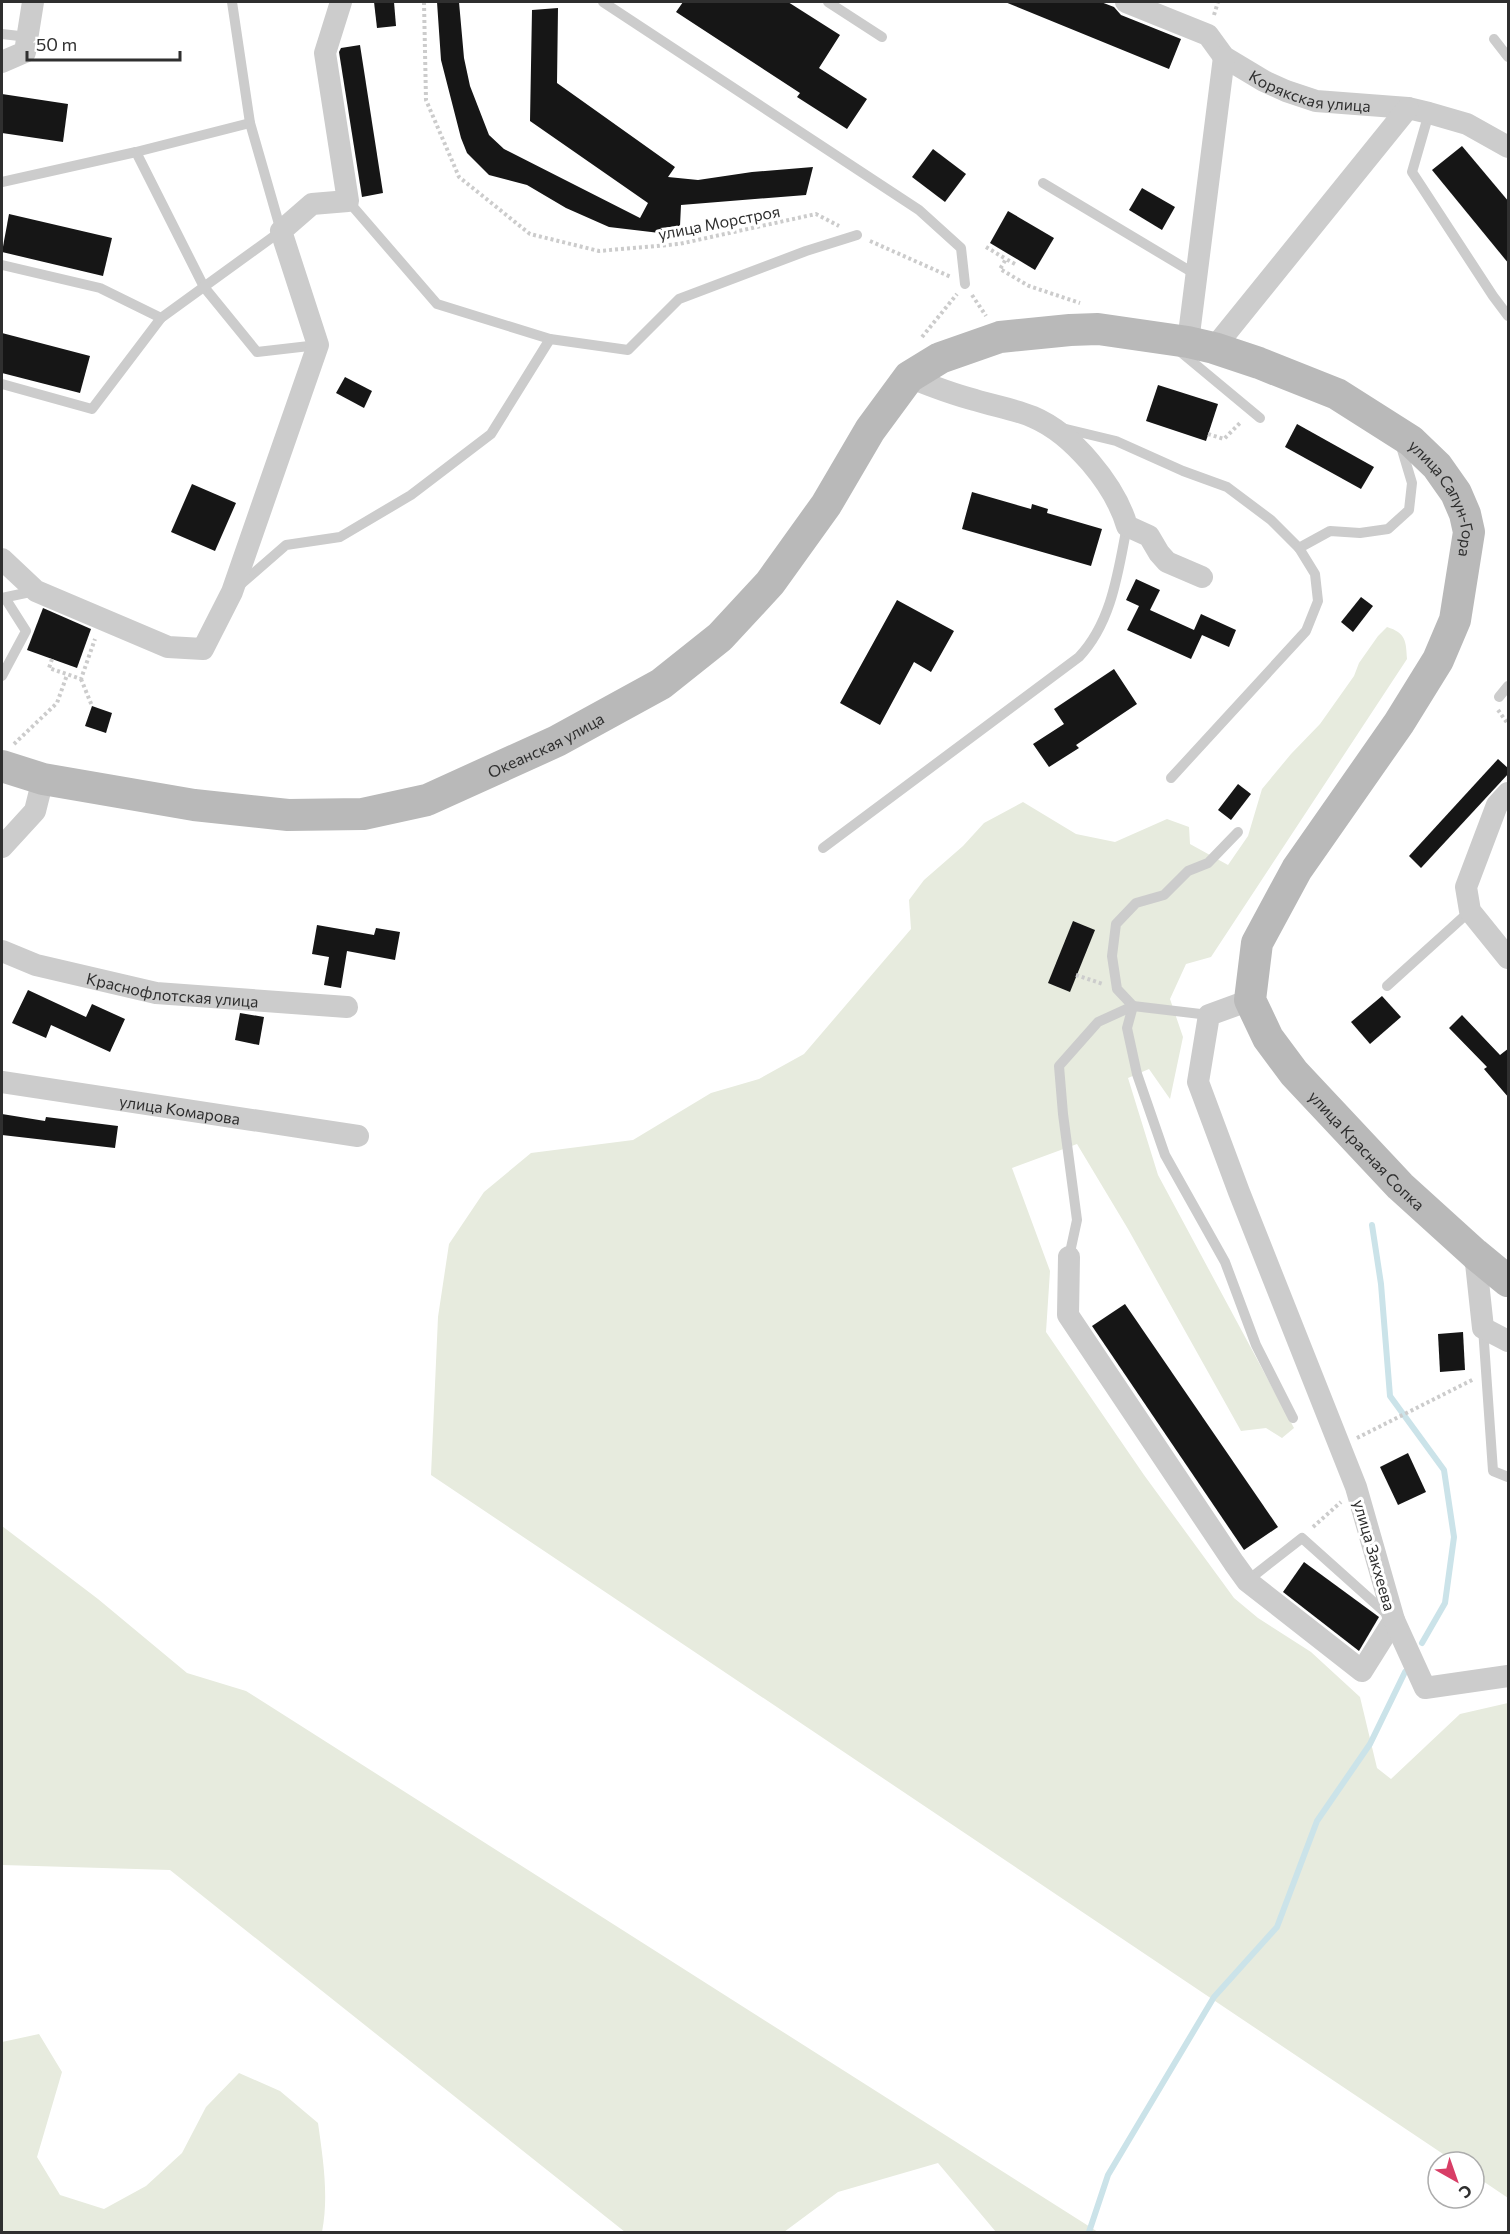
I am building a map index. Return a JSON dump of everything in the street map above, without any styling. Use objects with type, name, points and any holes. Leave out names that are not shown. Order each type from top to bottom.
[{"type":"main road","name":"улица Сапун-Гора","points":[[930,349],[1000,337],[1098,329],[1189,343],[1259,363],[1337,394],[1411,441],[1437,466],[1456,493],[1465,514],[1468,532],[1455,620],[1438,660],[1399,723],[1298,869],[1257,943],[1250,1000]]},
{"type":"main road","name":"Океанская улица","points":[[4,759],[43,779],[194,805],[288,815],[363,814],[427,800],[557,741],[661,684],[720,637],[770,583],[826,505],[870,430],[930,349]]},
{"type":"main road","name":"улица Красная Сопка","points":[[1250,1000],[1268,1038],[1294,1073],[1400,1186],[1475,1254],[1509,1281]]},
{"type":"street","points":[[2,62],[25,52],[33,2]]},
{"type":"street","points":[[2,560],[36,591],[168,647],[203,649],[232,592],[318,345],[281,231],[312,204],[348,201],[325,53],[341,2]]},
{"type":"street","name":"Корякская улица","points":[[1126,2],[1208,34],[1224,57],[1264,81],[1316,102],[1418,110],[1467,124],[1509,147]]},
{"type":"street","points":[[1189,343],[1195,274],[1224,57]]},
{"type":"street","points":[[1189,343],[1418,110]]},
{"type":"street","points":[[909,377],[944,391],[1022,413],[1047,424],[1073,445],[1093,468],[1115,497],[1127,526],[1149,536],[1161,557],[1167,562],[1202,578]]},
{"type":"street","points":[[2,847],[35,811],[43,779]]},
{"type":"street","points":[[1509,793],[1497,805],[1466,887],[1470,911],[1509,958]]},
{"type":"street","name":"Краснофлотская улица","points":[[2,951],[36,965],[156,993],[347,1007]]},
{"type":"street","points":[[1209,1015],[1250,1000]]},
{"type":"street","name":"улица Закхеева","points":[[1069,1257],[1068,1316],[1247,1581],[1362,1671],[1394,1620],[1356,1487],[1198,1082],[1209,1015]]},
{"type":"street","name":"улица Комарова","points":[[2,1082],[358,1136]]},
{"type":"street","points":[[1475,1254],[1483,1328],[1509,1341]]},
{"type":"street","points":[[1394,1620],[1425,1688],[1509,1676]]},
{"type":"lane","points":[[2,384],[92,409],[160,318],[281,231],[250,123],[232,2]]},
{"type":"lane","points":[[603,2],[919,210],[961,248],[964,284]]},
{"type":"lane","points":[[828,2],[882,37]]},
{"type":"lane","points":[[2,34],[28,37]]},
{"type":"lane","points":[[1494,39],[1509,57]]},
{"type":"lane","points":[[1418,110],[1412,172],[1493,296],[1509,316]]},
{"type":"lane","points":[[2,182],[136,152],[250,123]]},
{"type":"lane","points":[[136,152],[204,287],[257,352],[318,345]]},
{"type":"lane","points":[[1043,183],[1195,274]]},
{"type":"lane","points":[[348,201],[437,304],[550,339],[628,350],[679,299],[806,251],[857,235]]},
{"type":"lane","points":[[2,265],[100,288],[160,318]]},
{"type":"lane","points":[[232,592],[286,545],[340,537],[411,495],[491,434],[550,339]]},
{"type":"lane","points":[[1189,343],[1260,418]]},
{"type":"lane","points":[[1047,424],[1116,441],[1183,471],[1227,487],[1271,520],[1299,548],[1315,574],[1318,601],[1306,631],[1172,778]]},
{"type":"lane","points":[[1299,548],[1330,531],[1360,533],[1389,529],[1409,510],[1412,483],[1396,431]]},
{"type":"lane","points":[[824,848],[1079,657],[1096,637],[1106,617],[1127,526]]},
{"type":"lane","points":[[2,676],[26,631],[3,598],[36,591]]},
{"type":"lane","points":[[1499,697],[1509,686]]},
{"type":"lane","points":[[1133,1006],[1118,989],[1112,956],[1116,924],[1136,903],[1164,895],[1188,871],[1208,863],[1238,832]]},
{"type":"lane","points":[[1387,986],[1470,911]]},
{"type":"lane","points":[[1133,1006],[1127,1028],[1137,1074],[1165,1155],[1225,1262],[1256,1345],[1293,1418]]},
{"type":"lane","points":[[1069,1257],[1077,1220],[1059,1066],[1098,1022],[1133,1006],[1209,1015]]},
{"type":"lane","points":[[1483,1328],[1493,1471],[1509,1477]]},
{"type":"lane","points":[[1247,1581],[1302,1538],[1394,1620]]},
{"type":"path","name":"улица Морстроя","points":[[424,2],[426,100],[459,177],[530,234],[599,251],[679,244],[816,214],[964,284]]},
{"type":"path","points":[[986,247],[1015,264]]},
{"type":"path","points":[[1006,259],[1000,269],[1029,286],[1082,303]]},
{"type":"path","points":[[930,349],[964,284],[1000,337]]},
{"type":"path","points":[[1208,434],[1224,439],[1240,423]]},
{"type":"path","points":[[92,706],[81,679],[102,619]]},
{"type":"path","points":[[52,659],[49,668],[81,679]]},
{"type":"path","points":[[4,759],[57,703],[67,675]]},
{"type":"path","points":[[1076,975],[1118,989]]},
{"type":"path","points":[[1340,1447],[1486,1373]]},
{"type":"path","points":[[1302,1538],[1356,1487]]},
{"type":"shaded area","points":[[1387,627],[1398,632],[1404,638],[1407,659],[1211,957],[1186,964],[1170,999],[1183,1037],[1170,1099],[1149,1069],[1128,1078],[1158,1175],[1294,1428],[1282,1438],[1266,1428],[1241,1431],[1128,1229],[1077,1144],[1012,1168],[1050,1271],[1046,1332],[1144,1475],[1234,1598],[1258,1618],[1311,1652],[1360,1697],[1377,1768],[1391,1779],[1460,1714],[1508,1703],[1508,2198],[1486,2183],[1486,2150],[1437,2150],[431,1475],[438,1317],[449,1244],[484,1192],[531,1153],[633,1140],[711,1093],[759,1079],[804,1054],[911,929],[909,900],[924,880],[963,846],[984,823],[1023,802],[1076,834],[1115,842],[1167,819],[1189,827],[1190,844],[1228,865],[1248,836],[1262,789],[1320,724],[1354,676],[1359,663]]},
{"type":"shaded area","points":[[2,1526],[98,1599],[187,1673],[246,1691],[1098,2232],[996,2232],[938,2163],[838,2192],[784,2232],[625,2232],[170,1870],[2,1865]]},
{"type":"shaded area","points":[[39,2034],[62,2072],[37,2157],[60,2195],[104,2209],[146,2186],[182,2153],[206,2107],[239,2073],[280,2091],[318,2123],[325,2191],[322,2232],[2,2232],[2,2042]]},
{"type":"building","points":[[374,2],[394,2],[396,26],[377,28]]},
{"type":"building","points":[[437,2],[459,2],[464,58],[470,86],[489,135],[504,149],[640,218],[648,203],[530,121],[532,10],[558,8],[557,83],[675,167],[668,177],[698,180],[752,172],[813,167],[806,195],[681,205],[680,226],[660,228],[668,234],[609,227],[566,208],[527,185],[489,175],[467,153],[461,138],[441,60]]},
{"type":"building","points":[[683,2],[788,2],[840,35],[819,68],[867,99],[847,129],[797,97],[800,93],[676,12]]},
{"type":"building","points":[[1005,2],[1101,2],[1114,7],[1121,15],[1181,39],[1169,69]]},
{"type":"building","points":[[360,45],[383,193],[362,197],[339,52],[341,48]]},
{"type":"building","points":[[2,94],[68,104],[63,142],[2,133]]},
{"type":"building","points":[[1462,146],[1509,202],[1509,264],[1432,170]]},
{"type":"building","points":[[933,149],[966,174],[945,202],[912,177]]},
{"type":"building","points":[[1142,188],[1175,207],[1162,230],[1129,210]]},
{"type":"building","points":[[1008,211],[1054,238],[1035,270],[990,243]]},
{"type":"building","points":[[9,214],[112,238],[103,276],[2,252]]},
{"type":"building","points":[[2,333],[90,356],[80,393],[2,373]]},
{"type":"building","points":[[345,377],[372,391],[364,408],[336,393]]},
{"type":"building","points":[[1158,385],[1218,404],[1206,441],[1146,421]]},
{"type":"building","points":[[1297,424],[1374,467],[1361,489],[1285,447]]},
{"type":"building","points":[[192,484],[236,503],[215,551],[171,532]]},
{"type":"building","points":[[972,492],[1031,509],[1032,504],[1048,509],[1047,513],[1102,529],[1091,566],[962,529]]},
{"type":"building","points":[[1136,579],[1160,590],[1150,610],[1194,630],[1201,614],[1236,630],[1229,647],[1202,635],[1191,659],[1127,630],[1139,606],[1126,600]]},
{"type":"building","points":[[1361,597],[1373,606],[1353,632],[1341,622]]},
{"type":"building","points":[[897,600],[954,631],[931,672],[914,662],[880,725],[840,703]]},
{"type":"building","points":[[43,608],[91,629],[77,668],[27,650]]},
{"type":"building","points":[[1114,669],[1137,704],[1076,745],[1079,748],[1049,767],[1033,744],[1064,724],[1054,709]]},
{"type":"building","points":[[92,706],[112,713],[106,733],[85,726]]},
{"type":"building","points":[[1498,759],[1509,769],[1509,773],[1421,868],[1409,856]]},
{"type":"building","points":[[1238,784],[1251,794],[1231,820],[1218,810]]},
{"type":"building","points":[[1073,921],[1095,930],[1070,992],[1048,983]]},
{"type":"building","points":[[317,925],[374,935],[376,928],[400,932],[395,960],[347,951],[341,988],[324,985],[329,957],[312,954]]},
{"type":"building","points":[[28,990],[86,1017],[92,1004],[125,1019],[110,1052],[51,1025],[46,1038],[12,1023]]},
{"type":"building","points":[[1382,996],[1401,1017],[1370,1044],[1351,1022]]},
{"type":"building","points":[[240,1013],[264,1017],[259,1045],[235,1040]]},
{"type":"building","points":[[1462,1015],[1500,1055],[1509,1048],[1509,1098],[1484,1069],[1487,1067],[1449,1028]]},
{"type":"building","points":[[2,1114],[45,1121],[46,1117],[118,1126],[115,1148],[2,1135]]},
{"type":"building","points":[[1125,1304],[1278,1527],[1244,1550],[1092,1326]]},
{"type":"building","points":[[1463,1332],[1465,1370],[1440,1372],[1438,1334]]},
{"type":"building","points":[[1408,1453],[1426,1492],[1398,1505],[1380,1467]]},
{"type":"building","points":[[1304,1562],[1379,1617],[1359,1651],[1283,1592]]},
{"type":"waterway","points":[[1372,1225],[1381,1284],[1390,1396],[1444,1470],[1454,1537],[1445,1603],[1422,1643]]},
{"type":"waterway","points":[[1089,2232],[1108,2175],[1214,1997],[1277,1927],[1317,1821],[1370,1744],[1405,1672]]}]
